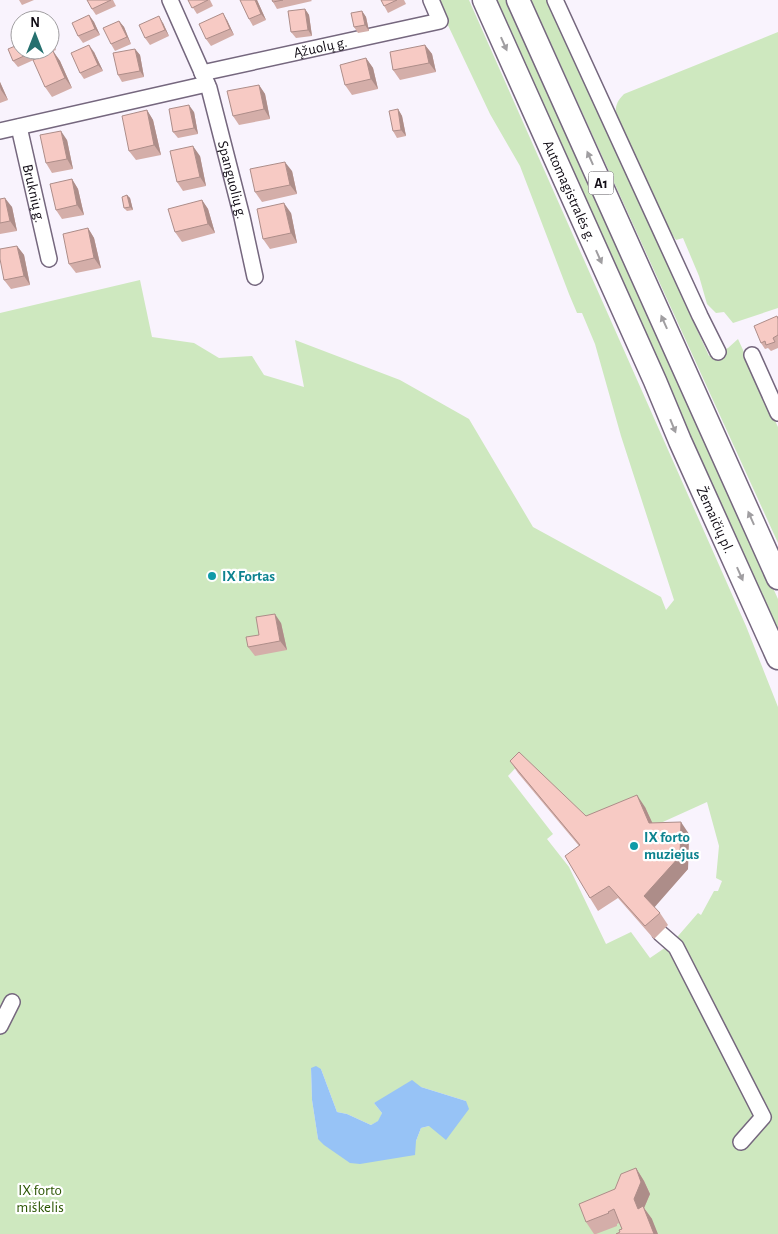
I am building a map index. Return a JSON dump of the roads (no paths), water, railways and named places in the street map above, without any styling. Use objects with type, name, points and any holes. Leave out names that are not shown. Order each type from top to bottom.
[{"type":"highway","name":"Automagistralės g.","points":[[484,0],[655,381]]},
{"type":"highway","name":"A1","points":[[518,0],[778,578]]},
{"type":"highway","name":"Žemaičių pl.","points":[[655,381],[680,441],[778,658]]},
{"type":"street","name":"Spanguolių g.","points":[[170,0],[204,78],[242,217],[255,277]]},
{"type":"street","name":"Ąžuolų g.","points":[[0,131],[204,78],[440,22],[431,0]]},
{"type":"street","points":[[555,0],[718,352]]},
{"type":"street","name":"Bruknių g.","points":[[18,127],[48,259]]},
{"type":"street","points":[[752,355],[778,413]]},
{"type":"street","points":[[660,933],[676,947],[763,1117],[741,1142]]},
{"type":"street","points":[[0,1026],[12,1002]]},
{"type":"water","points":[[316,1066],[321,1069],[337,1112],[347,1114],[371,1125],[378,1121],[382,1113],[374,1103],[412,1080],[421,1087],[466,1101],[469,1109],[446,1140],[429,1126],[421,1128],[416,1141],[415,1155],[360,1164],[350,1163],[318,1139],[312,1100],[311,1068]]},
{"type":"place","name":"IX Fortas","points":[[212,576]]},
{"type":"place","name":"IX forto muziejus","points":[[634,846]]},
{"type":"park label","name":"IX forto miškelis","points":[[40,1198]]}]
